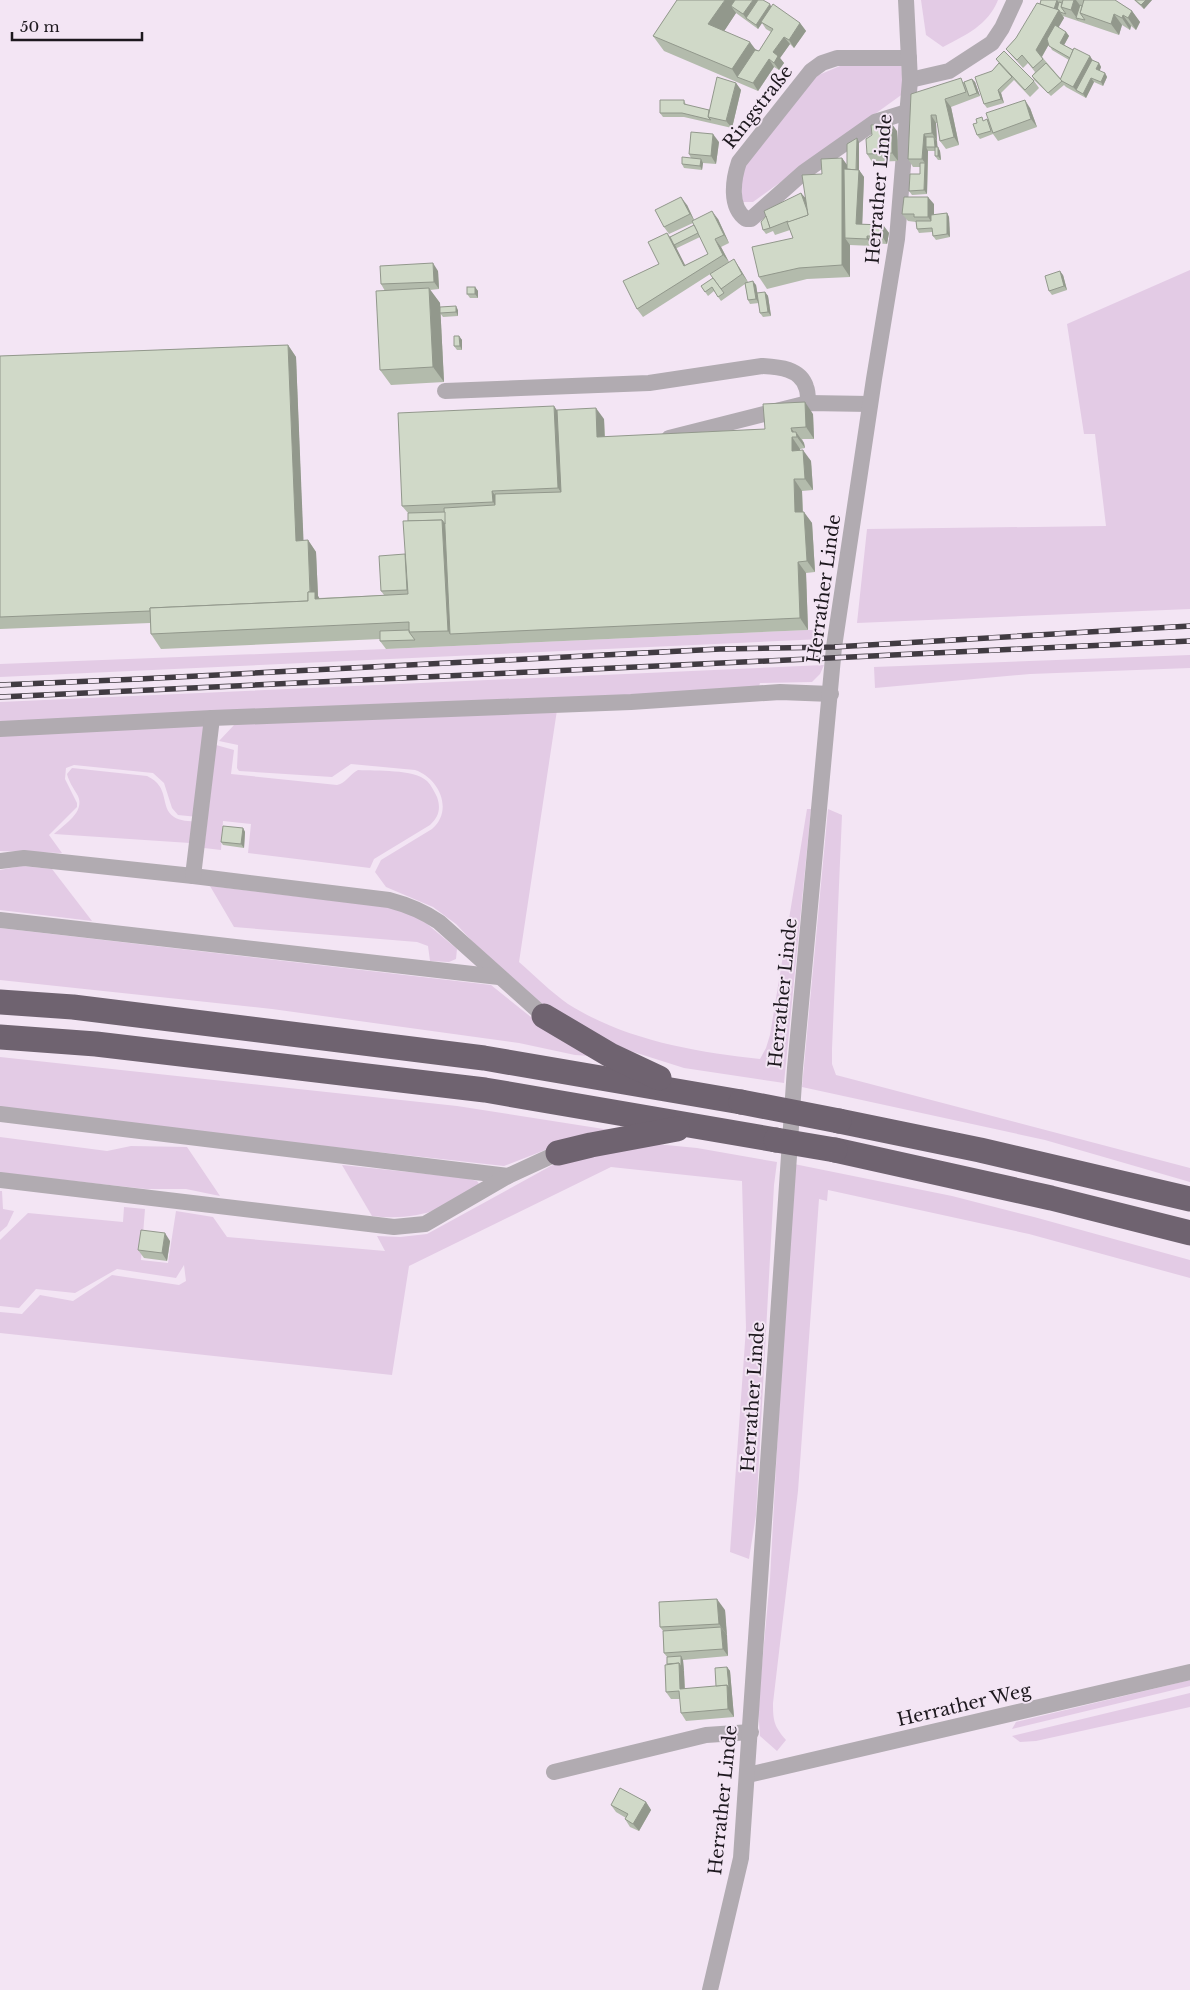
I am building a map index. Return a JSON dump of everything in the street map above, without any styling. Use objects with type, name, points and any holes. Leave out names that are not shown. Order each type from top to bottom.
[{"type":"highway","points":[[0,1002],[73,1007],[484,1058],[691,1093],[839,1121],[980,1150],[1190,1199]]},
{"type":"highway","points":[[544,1016],[610,1056],[691,1093]]},
{"type":"highway","points":[[0,1037],[96,1044],[485,1090],[835,1150],[1050,1198],[1190,1233]]},
{"type":"highway","points":[[558,1153],[598,1143],[695,1126]]},
{"type":"street","name":"Herrather Linde","points":[[710,1990],[741,1858],[795,1068],[834,647],[870,404],[897,239],[910,80],[906,0]]},
{"type":"street","points":[[910,80],[949,71],[992,43],[1002,28],[1015,0]]},
{"type":"street","name":"Ringstraße","points":[[907,112],[875,122],[804,172],[751,219],[746,219],[739,214],[736,208],[734,193],[735,177],[739,162],[812,71],[822,63],[837,58],[909,58]]},
{"type":"street","points":[[445,391],[649,383],[762,366],[777,367],[791,371],[800,377],[806,387],[808,403]]},
{"type":"street","points":[[651,443],[808,403],[870,404]]},
{"type":"street","points":[[0,729],[212,718],[631,702],[780,692],[831,694]]},
{"type":"street","points":[[193,876],[212,718]]},
{"type":"street","points":[[0,861],[24,858],[193,876],[389,900],[405,904],[423,911],[439,922],[544,1016]]},
{"type":"street","points":[[0,920],[499,977]]},
{"type":"street","points":[[0,1114],[508,1176]]},
{"type":"street","points":[[0,1180],[394,1227],[425,1224],[508,1176],[558,1153]]},
{"type":"street","name":"Herrather Weg","points":[[748,1775],[1190,1672]]},
{"type":"street","points":[[554,1772],[706,1736],[751,1732]]},
{"type":"shaded area","points":[[921,0],[998,0],[994,9],[982,23],[943,47],[926,35]]},
{"type":"shaded area","points":[[901,65],[904,93],[753,202],[742,202],[742,166],[814,77],[840,66]]},
{"type":"shaded area","points":[[1190,270],[1190,609],[857,623],[867,529],[1106,526],[1095,434],[1084,434],[1067,324]]},
{"type":"shaded area","points":[[821,630],[822,639],[0,677],[0,664]]},
{"type":"shaded area","points":[[1190,655],[1190,668],[1030,674],[875,688],[874,667]]},
{"type":"shaded area","points":[[824,665],[820,674],[812,682],[760,683],[758,690],[208,715],[198,817],[178,815],[172,808],[164,783],[153,773],[74,765],[66,768],[65,779],[77,803],[77,807],[49,835],[62,853],[0,851],[0,702]]},
{"type":"shaded area","points":[[557,710],[519,962],[568,1004],[613,1027],[686,1048],[760,1059],[770,1035],[807,809],[811,809],[784,1083],[684,1068],[621,1048],[547,1010],[503,974],[456,924],[433,907],[386,887],[375,872],[381,860],[432,829],[439,821],[442,813],[441,795],[437,787],[424,774],[415,770],[351,764],[332,777],[239,771],[237,768],[238,745],[219,741],[235,724]]},
{"type":"shaded area","points":[[216,745],[234,750],[231,774],[337,785],[358,770],[394,771],[413,774],[427,781],[431,786],[437,797],[439,809],[430,825],[374,859],[370,868],[248,853],[251,824],[223,821],[221,850],[204,848]]},
{"type":"shaded area","points":[[72,768],[147,776],[159,786],[167,808],[174,817],[185,821],[197,822],[190,843],[54,834],[73,817],[79,807],[78,796],[67,774]]},
{"type":"shaded area","points":[[828,809],[842,815],[832,1049],[832,1064],[836,1075],[1190,1168],[1190,1182],[1045,1140],[802,1087]]},
{"type":"shaded area","points":[[22,866],[52,869],[92,921],[0,910],[0,870]]},
{"type":"shaded area","points":[[210,886],[395,908],[420,918],[457,949],[456,959],[449,962],[430,961],[428,946],[417,942],[234,927]]},
{"type":"shaded area","points":[[0,928],[491,985],[552,1034],[591,1056],[575,1055],[519,1043],[272,1009],[0,980]]},
{"type":"shaded area","points":[[0,1057],[457,1106],[610,1130],[545,1150],[504,1166],[0,1110]]},
{"type":"shaded area","points":[[0,1137],[107,1151],[131,1146],[187,1147],[220,1196],[186,1189],[146,1189],[0,1173]]},
{"type":"shaded area","points":[[645,1143],[697,1148],[777,1162],[774,1185],[756,1515],[749,1559],[730,1552],[746,1328],[742,1181],[611,1167],[409,1266],[392,1375],[0,1333],[0,1312],[22,1314],[40,1295],[73,1301],[112,1275],[179,1285],[186,1281],[184,1265],[176,1278],[117,1269],[75,1293],[36,1289],[19,1308],[0,1306],[0,1240],[28,1213],[123,1222],[124,1207],[145,1209],[141,1260],[168,1263],[176,1211],[213,1217],[227,1237],[385,1251],[377,1236],[400,1237],[427,1234],[558,1162]]},
{"type":"shaded area","points":[[794,1164],[952,1196],[1190,1260],[1190,1278],[1029,1234],[828,1190],[827,1201],[819,1199],[798,1491],[773,1703],[775,1723],[786,1740],[777,1751],[760,1736],[758,1708],[770,1579],[791,1186]]},
{"type":"shaded area","points":[[342,1165],[465,1178],[477,1181],[479,1184],[455,1201],[429,1212],[402,1217],[372,1216]]},
{"type":"shaded area","points":[[0,1191],[2,1191],[3,1209],[14,1211],[7,1226],[0,1232]]},
{"type":"shaded area","points":[[1190,1680],[1190,1686],[1012,1729],[1016,1722]]},
{"type":"shaded area","points":[[1190,1693],[1190,1707],[1036,1741],[1020,1742],[1012,1736]]},
{"type":"building","points":[[677,0],[725,0],[708,24],[750,42],[732,69],[653,36]]},
{"type":"building","points":[[735,0],[753,0],[743,14],[731,6]]},
{"type":"building","points":[[758,0],[763,0],[770,4],[756,25],[746,18]]},
{"type":"building","points":[[1041,0],[1057,0],[1054,9],[1040,4]]},
{"type":"building","points":[[1063,0],[1074,0],[1071,10],[1061,7]]},
{"type":"building","points":[[1084,0],[1115,0],[1132,11],[1128,18],[1123,15],[1122,18],[1114,14],[1111,24],[1080,13]]},
{"type":"building","points":[[1135,0],[1146,0],[1141,5]]},
{"type":"building","points":[[1059,2],[1062,3],[1061,7],[1066,14],[1057,10]]},
{"type":"building","points":[[1037,3],[1059,10],[1036,50],[1043,59],[1033,68],[1022,55],[1017,60],[1006,49],[1016,38]]},
{"type":"building","points":[[773,4],[800,23],[789,40],[784,37],[773,52],[778,56],[774,63],[769,59],[753,83],[737,77],[755,50],[759,51],[773,29],[761,22]]},
{"type":"building","points":[[1080,5],[1082,6],[1080,13],[1085,20],[1076,18]]},
{"type":"building","points":[[1055,25],[1066,32],[1060,43],[1073,50],[1070,58],[1049,46],[1047,39]]},
{"type":"building","points":[[1074,48],[1090,56],[1073,87],[1060,80]]},
{"type":"building","points":[[1004,51],[1034,81],[1025,90],[996,59]]},
{"type":"building","points":[[1092,60],[1099,63],[1096,69],[1105,73],[1101,82],[1091,78],[1083,94],[1076,90]]},
{"type":"building","points":[[999,63],[1012,77],[998,90],[1001,99],[984,104],[975,77],[992,71]]},
{"type":"building","points":[[1046,63],[1062,81],[1048,93],[1032,76]]},
{"type":"building","points":[[717,77],[736,83],[726,121],[708,117]]},
{"type":"building","points":[[961,78],[966,92],[945,99],[954,137],[940,141],[936,115],[931,115],[932,133],[924,134],[922,159],[908,159],[911,94]]},
{"type":"building","points":[[972,79],[977,93],[969,96],[964,82]]},
{"type":"building","points":[[660,100],[684,100],[684,104],[709,110],[708,117],[711,120],[682,113],[660,113]]},
{"type":"building","points":[[1025,100],[1031,119],[993,133],[986,113]]},
{"type":"building","points":[[982,117],[983,121],[987,119],[991,131],[977,135],[973,124],[977,123],[976,119]]},
{"type":"building","points":[[892,124],[892,153],[867,154],[866,139],[872,135],[871,125]]},
{"type":"building","points":[[691,132],[713,134],[711,156],[689,154]]},
{"type":"building","points":[[926,137],[934,137],[935,147],[926,147]]},
{"type":"building","points":[[857,138],[856,170],[847,169],[847,144]]},
{"type":"building","points":[[935,147],[938,147],[938,156],[935,156]]},
{"type":"building","points":[[682,157],[701,159],[700,166],[682,164]]},
{"type":"building","points":[[842,158],[842,265],[799,268],[759,277],[752,247],[793,238],[787,222],[808,215],[802,175],[822,174],[821,159]]},
{"type":"building","points":[[920,163],[925,163],[924,190],[909,191],[910,174],[920,174]]},
{"type":"building","points":[[844,169],[859,170],[856,224],[883,225],[882,236],[867,236],[867,239],[845,238]]},
{"type":"building","points":[[801,193],[808,215],[770,228],[764,211]]},
{"type":"building","points":[[681,197],[690,214],[664,227],[655,210]]},
{"type":"building","points":[[904,197],[928,197],[928,217],[914,217],[914,214],[902,214]]},
{"type":"building","points":[[712,211],[724,235],[715,239],[723,255],[637,309],[623,281],[659,264],[648,242],[667,233],[684,266],[708,254],[692,221]]},
{"type":"building","points":[[947,213],[947,234],[933,236],[932,228],[917,229],[916,221],[931,221],[931,215]]},
{"type":"building","points":[[766,216],[770,228],[763,230],[761,222]]},
{"type":"building","points":[[694,225],[698,233],[674,245],[670,237]]},
{"type":"building","points":[[734,259],[742,274],[721,289],[710,274]]},
{"type":"building","points":[[433,263],[434,282],[381,284],[380,266]]},
{"type":"building","points":[[1060,271],[1064,286],[1049,291],[1045,276]]},
{"type":"building","points":[[713,278],[724,293],[718,297],[712,287],[705,292],[701,286]]},
{"type":"building","points":[[753,281],[756,299],[748,300],[745,283]]},
{"type":"building","points":[[467,287],[475,287],[475,294],[467,294]]},
{"type":"building","points":[[429,288],[433,367],[380,370],[376,291]]},
{"type":"building","points":[[765,292],[768,312],[760,313],[757,293]]},
{"type":"building","points":[[456,306],[456,312],[440,313],[440,307]]},
{"type":"building","points":[[454,336],[459,336],[460,346],[454,346]]},
{"type":"building","points":[[288,345],[296,541],[308,540],[310,592],[308,592],[308,601],[150,608],[150,611],[0,617],[0,356]]},
{"type":"building","points":[[805,402],[806,427],[791,428],[792,432],[796,432],[797,437],[792,437],[792,451],[803,450],[805,479],[794,479],[795,512],[804,512],[807,561],[798,562],[800,618],[450,634],[444,508],[495,505],[495,494],[561,492],[557,410],[596,408],[597,437],[765,429],[763,404]]},
{"type":"building","points":[[554,406],[558,488],[492,491],[493,502],[402,506],[398,413]]},
{"type":"building","points":[[445,512],[445,524],[442,520],[408,521],[408,513]]},
{"type":"building","points":[[442,520],[448,631],[409,632],[409,622],[151,634],[150,608],[308,601],[308,592],[315,592],[315,599],[408,594],[403,521]]},
{"type":"building","points":[[405,554],[407,590],[381,591],[379,556]]},
{"type":"building","points":[[409,630],[415,640],[380,641],[380,631]]},
{"type":"building","points":[[223,826],[243,828],[241,844],[221,842]]},
{"type":"building","points":[[141,1230],[165,1233],[162,1253],[138,1250]]},
{"type":"building","points":[[717,1599],[719,1624],[660,1627],[659,1602]]},
{"type":"building","points":[[721,1627],[723,1649],[664,1653],[663,1631]]},
{"type":"building","points":[[681,1656],[681,1667],[679,1663],[667,1664],[667,1657]]},
{"type":"building","points":[[679,1663],[680,1689],[727,1685],[728,1709],[681,1713],[679,1691],[666,1692],[665,1665]]},
{"type":"building","points":[[727,1667],[729,1688],[727,1685],[716,1686],[715,1668]]},
{"type":"building","points":[[620,1788],[646,1802],[633,1824],[625,1819],[628,1814],[611,1805]]},
{"type":"railway","points":[[0,685],[720,649],[834,647],[1190,626]]},
{"type":"railway","points":[[0,697],[1190,641]]}]
